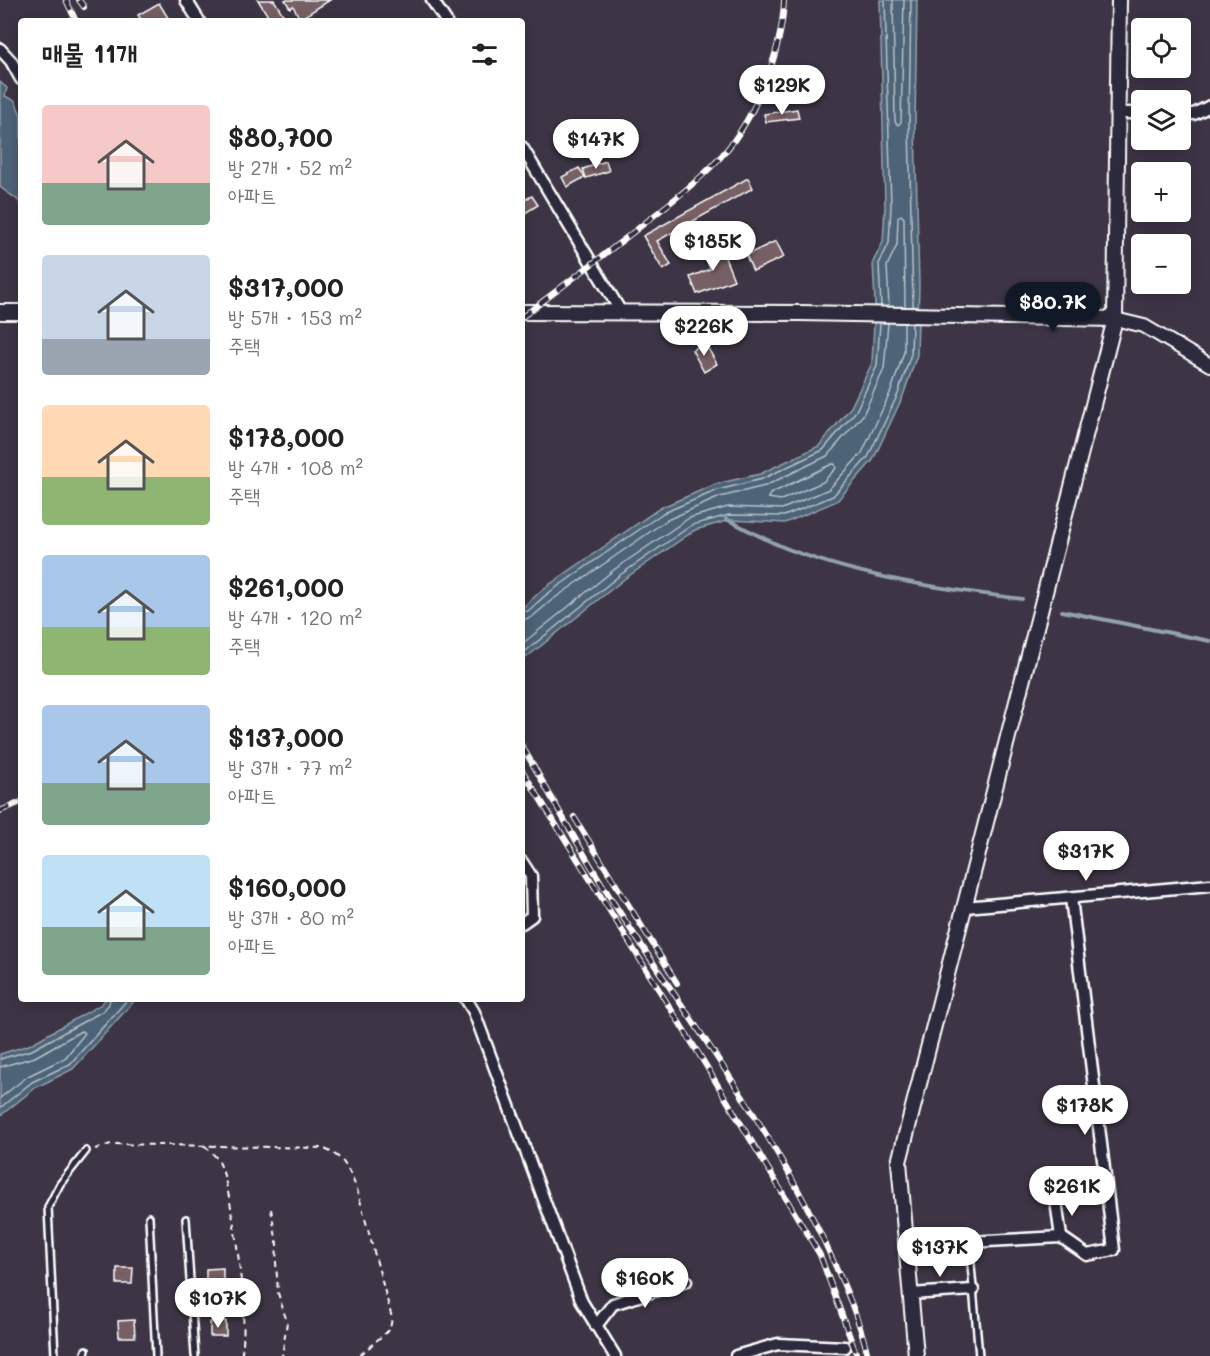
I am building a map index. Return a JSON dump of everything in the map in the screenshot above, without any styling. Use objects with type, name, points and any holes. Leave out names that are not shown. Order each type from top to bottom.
[{"type":"main road","points":[[916,1356],[899,1162],[1115,319],[1119,0]]},
{"type":"main road","points":[[0,312],[18,312]]},
{"type":"main road","points":[[525,312],[991,315],[1115,319]]},
{"type":"street","points":[[186,0],[197,18]]},
{"type":"street","points":[[432,0],[444,18]]},
{"type":"street","points":[[0,49],[18,74]]},
{"type":"street","points":[[1191,114],[1210,106]]},
{"type":"street","points":[[1118,113],[1131,113]]},
{"type":"street","points":[[525,152],[621,312]]},
{"type":"street","points":[[1115,319],[1144,326],[1210,365]]},
{"type":"street","points":[[525,867],[531,876],[532,916],[525,921]]},
{"type":"street","points":[[965,907],[1210,885]]},
{"type":"street","points":[[969,1242],[1061,1238],[1087,1255],[1114,1250],[1071,897]]},
{"type":"street","points":[[468,1002],[490,1053],[582,1302],[615,1356]]},
{"type":"street","points":[[1056,1201],[1061,1238]]},
{"type":"street","points":[[596,1326],[613,1304],[686,1281]]},
{"type":"street","points":[[910,1294],[973,1290]]},
{"type":"street","points":[[736,1356],[778,1344],[845,1347]]},
{"type":"lane","points":[[55,1356],[48,1207],[60,1184],[86,1151]]},
{"type":"lane","points":[[148,1217],[156,1356]]},
{"type":"lane","points":[[186,1219],[195,1356]]},
{"type":"lane","points":[[969,1242],[979,1356]]},
{"type":"path","points":[[86,1151],[111,1144],[322,1148],[336,1154],[348,1168],[357,1189],[392,1318],[390,1329],[360,1356]]},
{"type":"path","points":[[205,1146],[219,1162],[230,1205],[239,1261],[243,1312],[244,1348],[241,1356]]},
{"type":"path","points":[[271,1209],[277,1244],[278,1293],[287,1322],[282,1356]]},
{"type":"water","points":[[880,0],[917,0],[915,123],[919,285],[917,355],[903,396],[873,460],[837,501],[785,523],[730,520],[695,530],[623,580],[525,659],[525,605],[543,589],[660,508],[716,484],[760,474],[819,446],[851,407],[872,363],[875,303],[873,262],[883,242],[885,206]]},
{"type":"water","points":[[0,82],[7,88],[5,96],[15,101],[18,108],[18,200],[0,187]]},
{"type":"water","points":[[103,1002],[133,1002],[73,1069],[35,1088],[0,1116],[0,1054],[29,1045]]},
{"type":"building","points":[[258,0],[274,0],[285,18],[269,18]]},
{"type":"building","points":[[285,0],[330,0],[302,18],[293,6],[290,8]]},
{"type":"building","points":[[159,3],[168,18],[140,18],[138,15]]},
{"type":"building","points":[[797,109],[799,118],[766,122],[764,114]]},
{"type":"building","points":[[606,161],[609,171],[586,178],[583,169]]},
{"type":"building","points":[[579,168],[585,177],[567,187],[562,177]]},
{"type":"building","points":[[748,178],[753,188],[657,241],[671,265],[663,270],[643,236]]},
{"type":"building","points":[[532,196],[538,205],[525,213],[525,200]]},
{"type":"building","points":[[776,241],[784,257],[753,271],[746,255]]},
{"type":"building","points":[[720,245],[734,280],[697,294],[690,277],[710,269],[704,251]]},
{"type":"building","points":[[705,343],[717,364],[704,372],[692,350]]},
{"type":"building","points":[[117,1268],[133,1268],[132,1284],[117,1284]]},
{"type":"building","points":[[223,1268],[223,1285],[206,1285],[206,1269]]},
{"type":"building","points":[[134,1320],[135,1337],[119,1337],[118,1321]]},
{"type":"building","points":[[226,1321],[226,1336],[210,1336],[210,1322]]},
{"type":"waterway","points":[[726,519],[780,546],[845,568],[904,581],[1022,599]]},
{"type":"waterway","points":[[1062,611],[1210,641]]},
{"type":"railway","points":[[66,0],[75,18]]},
{"type":"railway","points":[[79,0],[84,7]]},
{"type":"railway","points":[[525,315],[680,195],[728,148],[741,130],[763,88],[778,43],[784,0]]},
{"type":"railway","points":[[525,751],[585,857],[734,1084],[785,1167],[809,1210],[841,1279],[868,1356]]},
{"type":"railway","points":[[525,775],[702,1059],[820,1255],[857,1356]]},
{"type":"railway","points":[[0,811],[18,803]]},
{"type":"railway","points":[[574,817],[677,983]]}]
